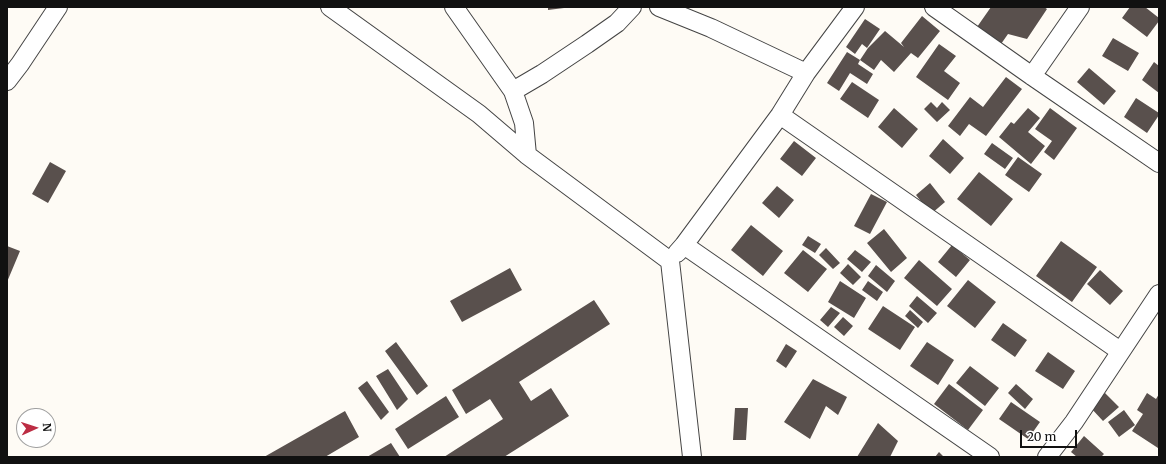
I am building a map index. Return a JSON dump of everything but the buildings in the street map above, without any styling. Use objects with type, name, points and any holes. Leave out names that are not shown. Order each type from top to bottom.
[{"type":"street","points":[[7,81],[58,7]]},
{"type":"street","points":[[330,7],[479,114],[527,155],[670,261],[692,457]]},
{"type":"street","points":[[454,7],[513,90],[524,123],[527,155]]},
{"type":"street","points":[[513,90],[542,74],[587,44],[616,23],[632,7]]},
{"type":"street","points":[[659,7],[711,28],[806,73]]},
{"type":"street","points":[[670,261],[684,245],[780,115],[806,73],[855,7]]},
{"type":"street","points":[[934,7],[1159,164]]},
{"type":"street","points":[[1032,76],[1080,7]]},
{"type":"street","points":[[780,115],[1120,351]]},
{"type":"street","points":[[684,245],[990,457]]},
{"type":"street","points":[[1047,457],[1074,422],[1159,294]]}]
